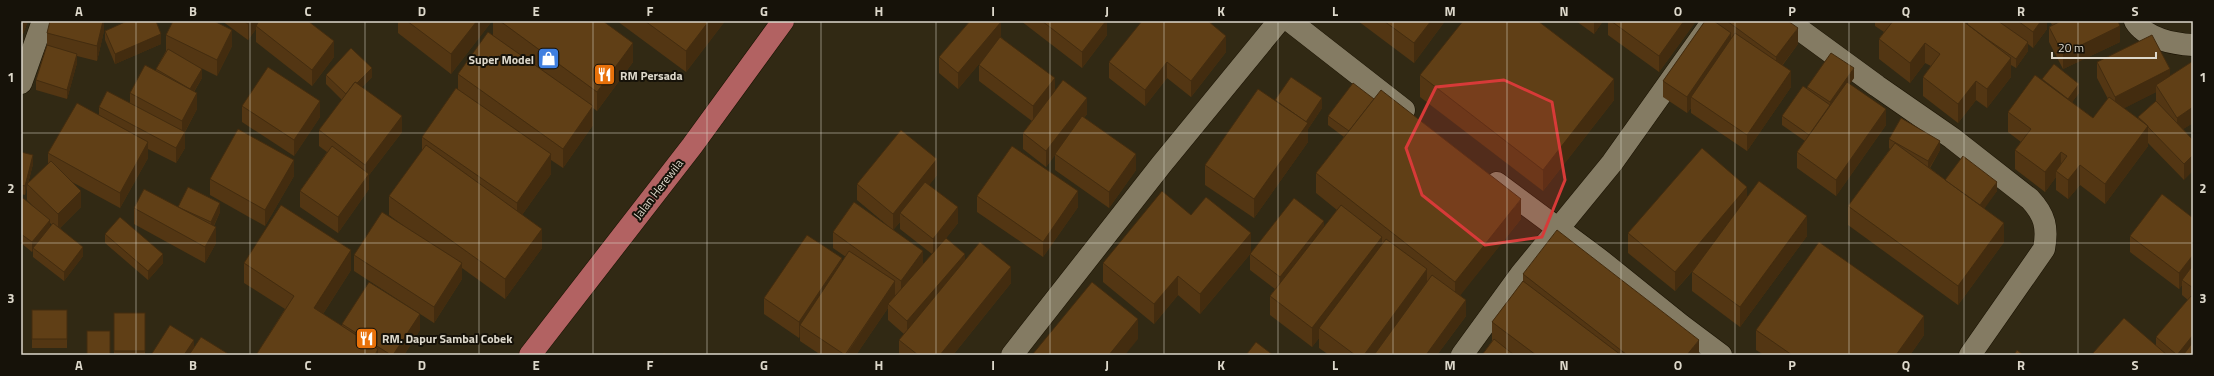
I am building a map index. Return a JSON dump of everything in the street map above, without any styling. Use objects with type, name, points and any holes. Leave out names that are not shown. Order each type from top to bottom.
[{"type":"main road","name":"Jalan Herewila","points":[[530,355],[692,146],[783,21]]},
{"type":"street","points":[[21,83],[43,21]]},
{"type":"street","points":[[1012,355],[1161,165],[1279,21]]},
{"type":"street","points":[[1290,21],[1418,122]]},
{"type":"street","points":[[1462,355],[1521,274],[1612,164],[1713,21]]},
{"type":"street","points":[[1788,21],[1877,86],[1952,138],[2030,199],[2042,215],[2045,221],[2046,236],[2044,249],[1970,355]]},
{"type":"street","points":[[2135,21],[2156,37],[2174,44],[2193,45]]},
{"type":"street","points":[[1479,170],[1599,259],[1681,325],[1722,355]]},
{"type":"highlighted area","points":[[1504,80],[1552,102],[1565,180],[1542,237],[1485,245],[1422,195],[1406,148],[1436,87]]},
{"type":"building","points":[[50,21],[103,21],[97,46],[47,33]]},
{"type":"building","points":[[127,21],[156,21],[161,34],[115,54],[105,31]]},
{"type":"building","points":[[173,21],[214,21],[232,30],[217,60],[166,35]]},
{"type":"building","points":[[259,21],[308,21],[334,41],[312,70],[256,26]]},
{"type":"building","points":[[407,21],[477,21],[451,54]]},
{"type":"building","points":[[500,21],[603,21],[633,43],[597,92]]},
{"type":"building","points":[[645,21],[709,21],[686,51]]},
{"type":"building","points":[[970,21],[1001,22],[958,73],[939,57]]},
{"type":"building","points":[[1042,21],[1106,21],[1082,52]]},
{"type":"building","points":[[1142,21],[1208,21],[1226,36],[1191,81],[1167,62],[1145,90],[1109,62]]},
{"type":"building","points":[[1384,21],[1431,21],[1414,43]]},
{"type":"building","points":[[1463,21],[1538,21],[1614,79],[1543,170],[1420,75]]},
{"type":"building","points":[[1611,21],[1684,21],[1659,56]]},
{"type":"building","points":[[1705,21],[1714,21],[1731,33],[1687,97],[1663,81]]},
{"type":"building","points":[[1727,21],[1788,21],[1798,28],[1776,57]]},
{"type":"building","points":[[1893,21],[1963,21],[2011,58],[1987,89],[1976,81],[1958,104],[1923,77],[1940,54],[1925,43],[1910,63],[1879,39]]},
{"type":"building","points":[[1969,21],[1998,21],[2028,42],[2016,59],[1967,24]]},
{"type":"building","points":[[2018,21],[2041,21],[2033,32]]},
{"type":"building","points":[[2061,21],[2118,21],[2120,26],[2063,54],[2049,27]]},
{"type":"building","points":[[488,32],[593,106],[563,149],[458,74]]},
{"type":"building","points":[[1735,33],[1791,71],[1747,135],[1691,97]]},
{"type":"building","points":[[2152,35],[2170,69],[2115,97],[2097,62]]},
{"type":"building","points":[[1000,37],[1055,78],[1033,106],[979,65]]},
{"type":"building","points":[[47,45],[77,54],[67,90],[36,80]]},
{"type":"building","points":[[351,48],[372,68],[357,83],[355,82],[346,94],[326,75]]},
{"type":"building","points":[[168,49],[202,69],[190,89],[156,69]]},
{"type":"building","points":[[1831,53],[1854,68],[1830,102],[1807,87]]},
{"type":"building","points":[[2193,61],[2193,107],[2177,118],[2156,85]]},
{"type":"building","points":[[2054,64],[2079,84],[2068,99],[2042,79]]},
{"type":"building","points":[[145,65],[197,93],[182,121],[130,93]]},
{"type":"building","points":[[268,67],[320,101],[294,140],[242,106]]},
{"type":"building","points":[[2035,75],[2093,118],[2109,97],[2148,126],[2105,184],[2080,165],[2068,180],[2056,171],[2067,156],[2061,152],[2045,172],[2015,150],[2031,129],[2008,112]]},
{"type":"building","points":[[1291,77],[1322,98],[1306,122],[1275,100]]},
{"type":"building","points":[[1063,80],[1087,98],[1046,151],[1023,133]]},
{"type":"building","points":[[355,82],[402,116],[365,165],[319,130]]},
{"type":"building","points":[[1847,82],[1886,109],[1836,180],[1797,152]]},
{"type":"building","points":[[1353,83],[1374,99],[1349,131],[1328,116]]},
{"type":"building","points":[[1803,86],[1830,105],[1809,135],[1782,116]]},
{"type":"building","points":[[456,88],[551,154],[517,203],[422,137]]},
{"type":"building","points":[[1258,89],[1308,123],[1254,199],[1205,165]]},
{"type":"building","points":[[1381,90],[1521,199],[1455,282],[1316,173]]},
{"type":"building","points":[[107,91],[185,132],[176,148],[99,107]]},
{"type":"building","points":[[2156,101],[2193,140],[2193,155],[2184,164],[2138,117]]},
{"type":"building","points":[[77,103],[148,142],[120,193],[48,153]]},
{"type":"building","points":[[1082,116],[1136,154],[1109,192],[1055,154]]},
{"type":"building","points":[[1901,118],[1940,141],[1928,161],[1889,139]]},
{"type":"building","points":[[238,129],[294,160],[265,210],[210,179]]},
{"type":"building","points":[[901,130],[937,159],[893,214],[857,184]]},
{"type":"building","points":[[1895,143],[2004,223],[1958,286],[1848,206]]},
{"type":"building","points":[[426,145],[542,229],[505,279],[389,196]]},
{"type":"building","points":[[332,146],[369,174],[338,217],[300,191]]},
{"type":"building","points":[[1012,146],[1078,191],[1043,242],[977,196]]},
{"type":"building","points":[[1702,148],[1747,187],[1675,272],[1628,233]]},
{"type":"building","points":[[21,152],[33,155],[25,186],[21,185]]},
{"type":"building","points":[[1963,156],[1997,182],[1980,205],[1945,180]]},
{"type":"building","points":[[51,161],[81,191],[58,214],[27,184]]},
{"type":"building","points":[[1759,181],[1807,216],[1740,307],[1692,272]]},
{"type":"building","points":[[925,182],[958,207],[933,239],[900,213]]},
{"type":"building","points":[[188,187],[220,203],[211,222],[178,207]]},
{"type":"building","points":[[144,189],[216,227],[205,247],[134,208]]},
{"type":"building","points":[[1162,191],[1191,215],[1206,197],[1251,233],[1200,294],[1178,276],[1154,304],[1103,263]]},
{"type":"building","points":[[2162,194],[2193,218],[2193,255],[2179,273],[2130,236]]},
{"type":"building","points":[[23,198],[50,220],[32,242],[21,234],[21,200]]},
{"type":"building","points":[[1294,198],[1324,221],[1280,277],[1250,254]]},
{"type":"building","points":[[854,202],[923,251],[901,281],[833,232]]},
{"type":"building","points":[[281,205],[351,250],[314,308],[378,349],[375,355],[256,355],[294,296],[244,263]]},
{"type":"building","points":[[1341,205],[1382,237],[1312,328],[1270,296]]},
{"type":"building","points":[[382,212],[462,263],[434,307],[354,255]]},
{"type":"building","points":[[120,217],[163,254],[148,271],[105,234]]},
{"type":"building","points":[[53,223],[83,247],[64,272],[33,248]]},
{"type":"building","points":[[1557,230],[1699,340],[1687,355],[1627,355],[1523,274]]},
{"type":"building","points":[[807,235],[842,258],[799,322],[764,298]]},
{"type":"building","points":[[946,238],[965,254],[907,321],[888,304]]},
{"type":"building","points":[[1386,239],[1427,269],[1364,355],[1355,355],[1319,328]]},
{"type":"building","points":[[980,242],[1011,267],[940,355],[918,355],[899,340]]},
{"type":"building","points":[[1819,242],[1924,316],[1896,355],[1792,355],[1756,330]]},
{"type":"building","points":[[849,251],[895,281],[845,355],[800,325]]},
{"type":"building","points":[[2193,265],[2193,288],[2182,280]]},
{"type":"building","points":[[1432,275],[1466,300],[1426,355],[1374,355]]},
{"type":"building","points":[[1523,281],[1621,355],[1536,355],[1492,322]]},
{"type":"building","points":[[369,282],[420,314],[393,355],[342,324]]},
{"type":"building","points":[[1092,282],[1138,319],[1109,355],[1032,355]]},
{"type":"building","points":[[2191,296],[2193,297],[2193,335],[2177,355],[2156,337]]},
{"type":"building","points":[[32,310],[67,310],[67,339],[32,339]]},
{"type":"building","points":[[114,313],[145,313],[145,351],[114,351]]},
{"type":"building","points":[[2124,318],[2167,355],[2096,355],[2093,353]]},
{"type":"building","points":[[170,325],[194,340],[184,355],[151,355]]},
{"type":"building","points":[[87,331],[110,331],[110,355],[87,355]]},
{"type":"building","points":[[201,337],[230,355],[189,355]]},
{"type":"building","points":[[1494,339],[1514,355],[1482,355]]},
{"type":"building","points":[[1256,342],[1273,355],[1246,355]]},
{"type":"building","points":[[2193,342],[2193,355],[2185,355],[2184,354]]},
{"type":"building","points":[[2017,350],[2023,355],[2014,355]]},
{"type":"place","name":"Super Model","points":[[549,59]]},
{"type":"place","name":"RM Persada","points":[[605,75]]},
{"type":"place","name":"RM. Dapur Sambal Cobek","points":[[366,338]]}]
